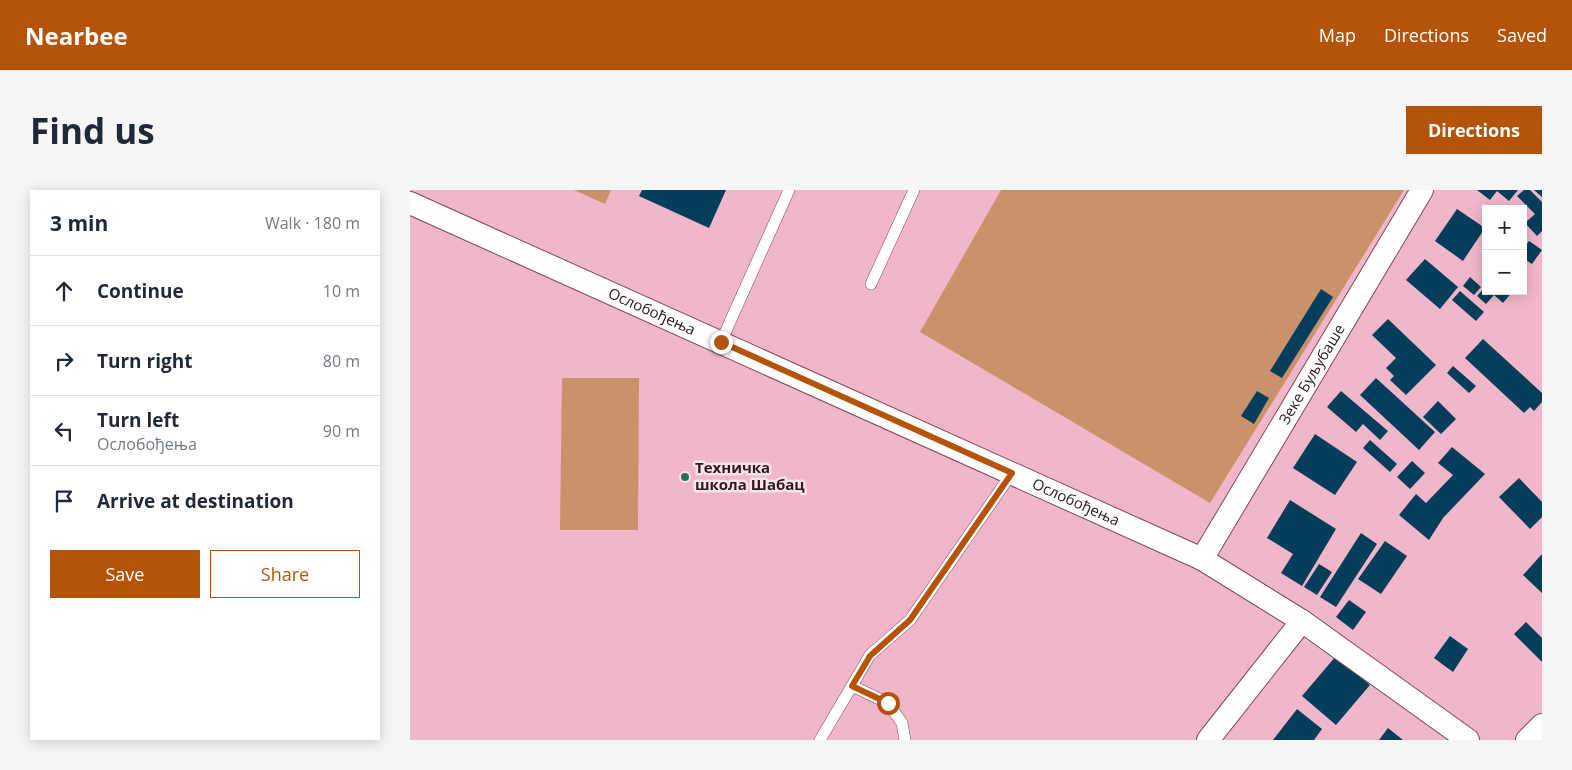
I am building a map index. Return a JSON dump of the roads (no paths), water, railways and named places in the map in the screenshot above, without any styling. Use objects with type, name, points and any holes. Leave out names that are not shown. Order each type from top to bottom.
[{"type":"street","name":"Зеке Буљубаше","points":[[1202,559],[1422,190]]},
{"type":"street","name":"Ослобођења","points":[[410,203],[1202,559],[1302,621],[1468,740]]},
{"type":"street","points":[[1208,740],[1302,621]]},
{"type":"street","points":[[1528,740],[1542,725]]},
{"type":"lane","points":[[721,342],[789,190]]},
{"type":"lane","points":[[871,284],[914,190]]},
{"type":"lane","points":[[820,740],[870,656],[910,620],[1012,473]]},
{"type":"lane","points":[[852,686],[888,703],[902,724],[905,740]]},
{"type":"place","name":"Техничка школа Шабац","points":[[685,477]]}]
